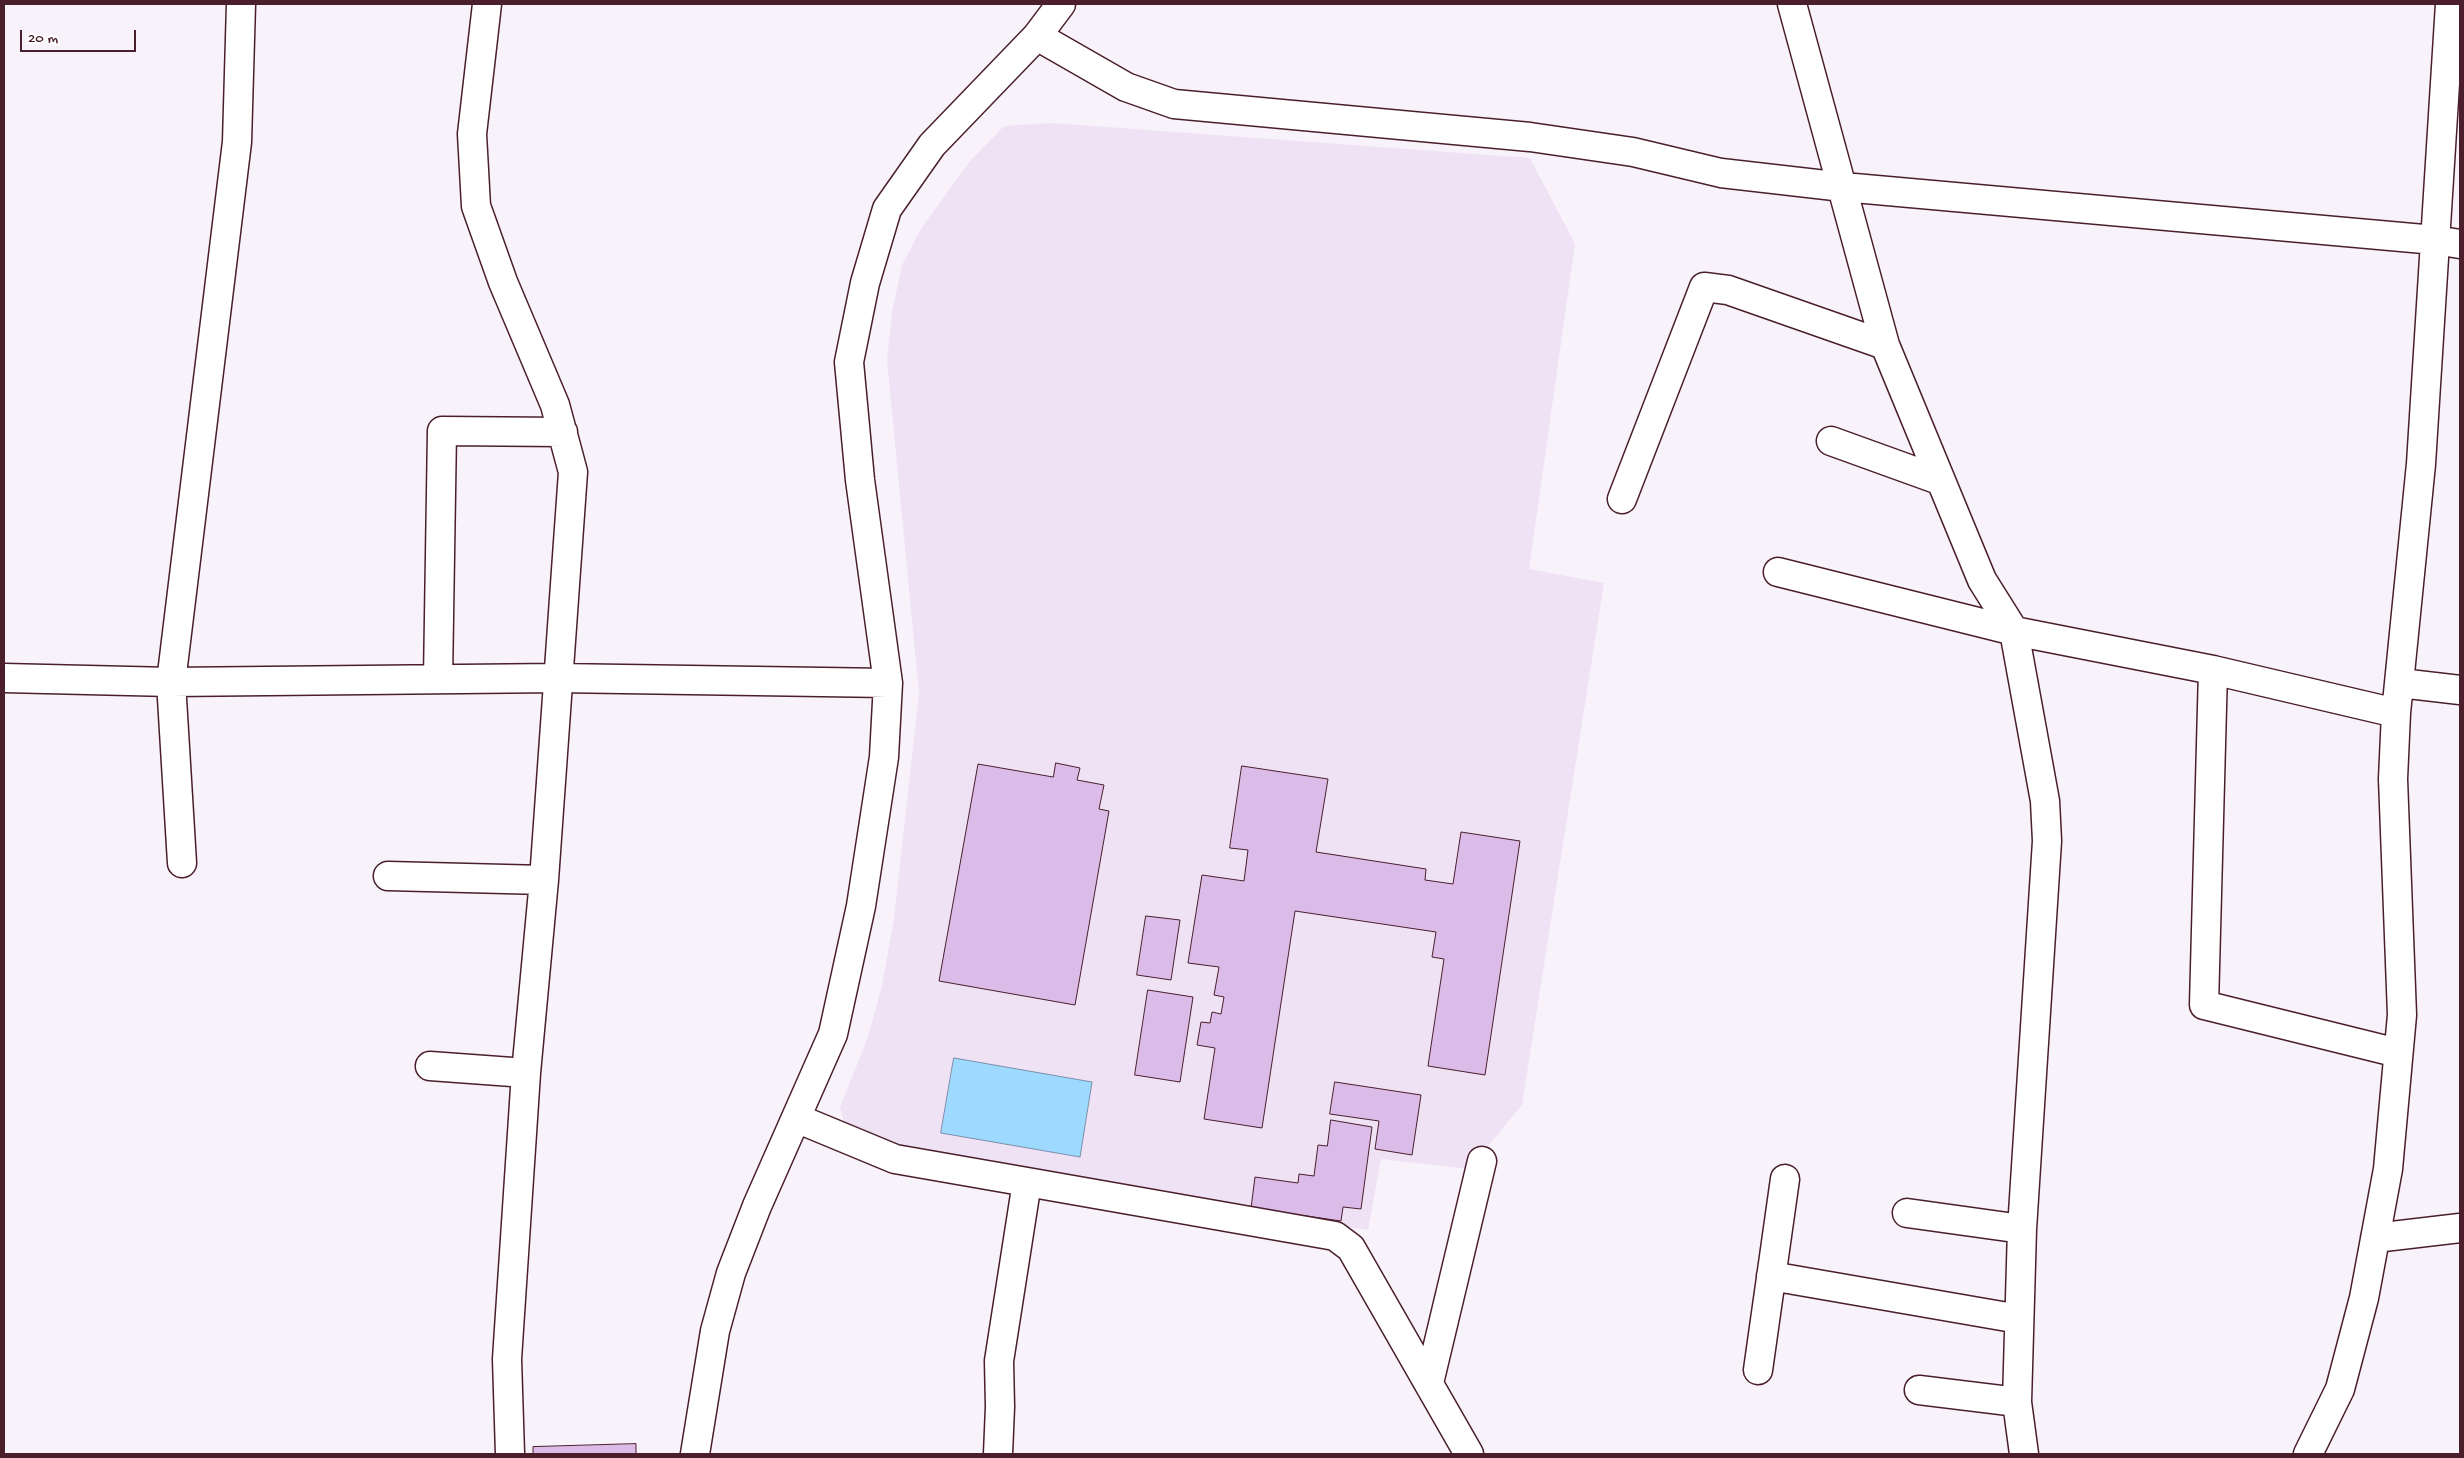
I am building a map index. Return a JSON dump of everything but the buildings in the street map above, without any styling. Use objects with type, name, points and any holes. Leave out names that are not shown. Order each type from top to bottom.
[{"type":"street","points":[[182,863],[171,682],[237,142],[241,4]]},
{"type":"street","points":[[487,4],[472,134],[476,206],[503,282],[555,405],[573,472],[544,880],[526,1073],[507,1359],[510,1454]]},
{"type":"street","points":[[695,1454],[714,1331],[731,1273],[757,1206],[833,1034],[861,906],[884,757],[888,683],[860,480],[849,362],[865,283],[887,209],[932,145],[1037,36],[1061,4]]},
{"type":"street","points":[[1792,4],[1885,345],[1939,480],[1982,580],[2014,631],[2045,801],[2047,841],[2022,1229],[2019,1319],[2017,1402],[2024,1454]]},
{"type":"street","points":[[2308,1454],[2340,1390],[2364,1298],[2388,1169],[2402,1015],[2393,779],[2396,713],[2421,464],[2448,242],[2453,54],[2450,4]]},
{"type":"street","points":[[1037,36],[1126,87],[1174,104],[1530,137],[1633,152],[1721,173],[1843,188],[2448,242]]},
{"type":"street","points":[[1622,499],[1704,287],[1728,290],[1885,345]]},
{"type":"street","points":[[438,679],[442,431],[563,432]]},
{"type":"street","points":[[1832,441],[1939,480]]},
{"type":"street","points":[[1778,572],[2014,631],[2213,670],[2396,713]]},
{"type":"street","points":[[2213,670],[2204,1005],[2398,1053]]},
{"type":"street","points":[[4,678],[171,682],[557,678],[888,683]]},
{"type":"street","points":[[2400,682],[2460,690]]},
{"type":"street","points":[[388,876],[544,880]]},
{"type":"street","points":[[430,1066],[526,1073]]},
{"type":"street","points":[[796,1118],[894,1158],[1335,1236],[1351,1248],[1469,1454]]},
{"type":"street","points":[[1429,1384],[1482,1161]]},
{"type":"street","points":[[1758,1370],[1785,1179]]},
{"type":"street","points":[[998,1454],[999,1361],[1027,1182]]},
{"type":"street","points":[[1907,1213],[2022,1229]]},
{"type":"street","points":[[2375,1238],[2460,1228]]},
{"type":"street","points":[[1771,1276],[2019,1319]]},
{"type":"street","points":[[1919,1390],[2017,1402]]},
{"type":"shaded area","points":[[1052,123],[1530,158],[1575,244],[1529,569],[1604,583],[1522,1105],[1469,1169],[1381,1159],[1368,1230],[897,1147],[844,1122],[840,1107],[867,1040],[882,986],[894,918],[919,693],[887,360],[892,312],[902,265],[922,227],[970,161],[1004,126]]},
{"type":"water","points":[[954,1058],[1092,1082],[1080,1157],[941,1133]]}]
